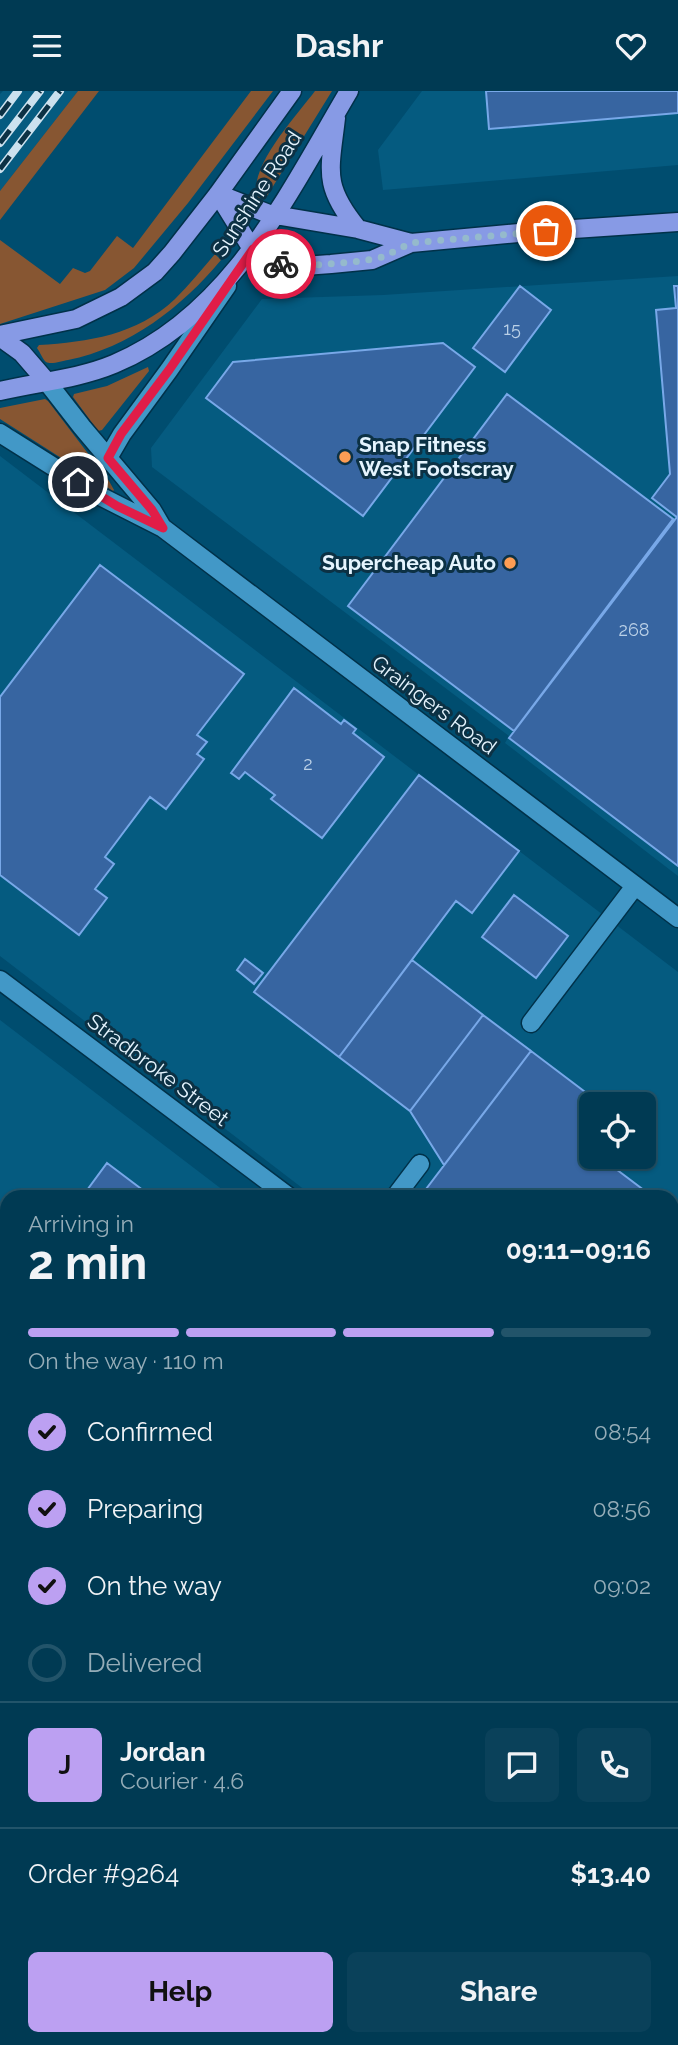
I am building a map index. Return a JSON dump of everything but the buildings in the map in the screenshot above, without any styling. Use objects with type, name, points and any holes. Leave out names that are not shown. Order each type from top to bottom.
[{"type":"main road","name":"Sunshine Road","points":[[0,336],[76,319],[133,289],[164,263],[218,194],[292,91]]},
{"type":"main road","name":"Sunshine Road","points":[[0,391],[106,367],[156,340],[201,305],[251,251],[349,91]]},
{"type":"main road","points":[[336,111],[330,163],[332,188],[358,229]]},
{"type":"main road","points":[[218,194],[274,216],[358,229],[411,243]]},
{"type":"main road","points":[[218,194],[251,251],[266,260],[304,266],[372,260],[411,243],[678,222]]},
{"type":"main road","points":[[0,336],[26,356],[47,381]]},
{"type":"street","points":[[108,458],[121,434],[251,251]]},
{"type":"street","name":"Graingers Road","points":[[47,381],[152,510],[163,528]]},
{"type":"street","name":"Graingers Road","points":[[0,433],[100,496],[163,528],[678,918]]},
{"type":"street","points":[[531,1023],[635,886]]},
{"type":"street","name":"Stradbroke Street","points":[[0,980],[280,1190]]},
{"type":"street","points":[[400,1190],[420,1164]]},
{"type":"shaded area","points":[[3,91],[78,91],[0,191],[0,94]]},
{"type":"shaded area","points":[[78,91],[99,91],[0,220],[0,191]]},
{"type":"shaded area","points":[[251,91],[273,91],[188,203],[134,268],[105,290],[0,324],[0,240],[60,284],[73,268],[85,273],[90,271],[117,236],[133,248]]},
{"type":"shaded area","points":[[315,91],[332,91],[267,196],[258,198],[256,186],[266,157]]},
{"type":"shaded area","points":[[422,91],[678,91],[678,165],[383,190],[378,150]]},
{"type":"shaded area","points":[[215,254],[221,260],[189,294],[153,323],[133,335],[90,354],[54,363],[45,361],[37,348],[39,345],[94,339],[145,321],[175,299]]},
{"type":"shaded area","points":[[678,276],[678,876],[505,743],[509,736],[152,467],[151,448],[262,299],[383,295]]},
{"type":"shaded area","points":[[148,367],[149,371],[102,430],[98,431],[73,397],[74,394],[107,386]]},
{"type":"shaded area","points":[[45,399],[109,481],[113,491],[0,419],[0,408]]},
{"type":"shaded area","points":[[0,456],[678,972],[678,1190],[305,1190],[0,956]]},
{"type":"shaded area","points":[[0,1020],[223,1190],[0,1190]]},
{"type":"railway","points":[[0,115],[18,91]]},
{"type":"railway","points":[[0,143],[40,91]]},
{"type":"railway","points":[[0,169],[60,91]]},
{"type":"way so far","points":[[281,264],[304,266],[372,260],[411,243],[546,231]]},
{"type":"place","name":"Snap Fitness West Footscray","points":[[345,457]]},
{"type":"place","name":"Supercheap Auto","points":[[510,563]]},
{"type":"route","points":[[78,482],[117,506],[163,528],[152,510],[108,458],[121,434],[169,370],[249,253],[253,249],[266,260],[281,264]]}]
